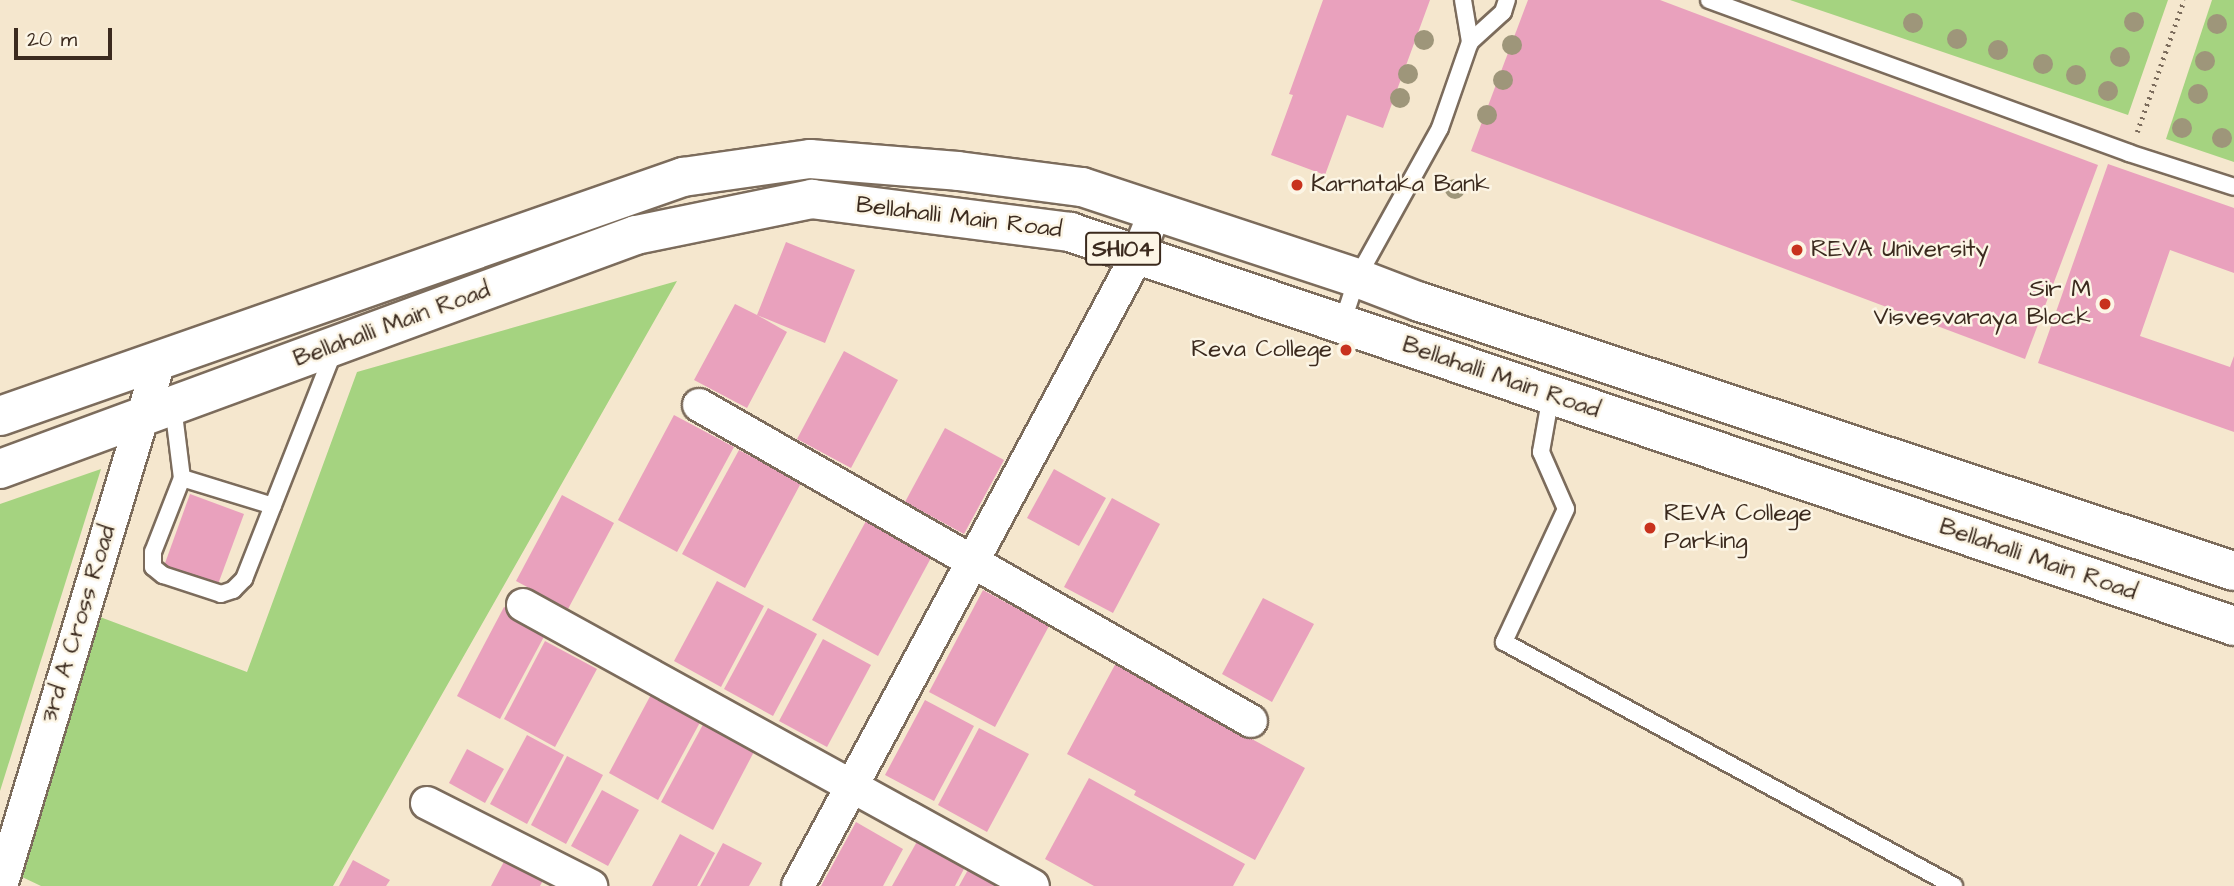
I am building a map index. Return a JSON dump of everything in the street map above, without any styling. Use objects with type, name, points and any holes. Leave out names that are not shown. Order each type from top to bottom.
[{"type":"main road","name":"Bellahalli Main Road","points":[[0,416],[696,175],[810,159],[958,171],[1082,187],[1357,278],[1420,302],[2234,570]]},
{"type":"main road","name":"Bellahalli Main Road","points":[[0,469],[636,235],[812,199],[1070,232],[2234,626]]},
{"type":"street","points":[[798,886],[1138,254],[1154,212]]},
{"type":"street","name":"3rd A Cross Road","points":[[1,886],[157,412],[159,362]]},
{"type":"street","points":[[699,405],[1251,721]]},
{"type":"street","points":[[523,605],[1033,886]]},
{"type":"street","points":[[426,803],[591,886]]},
{"type":"lane","points":[[1463,0],[1470,42]]},
{"type":"lane","points":[[1342,324],[1357,278],[1430,149],[1470,42],[1503,12],[1507,0]]},
{"type":"lane","points":[[1709,0],[2129,153],[2234,187]]},
{"type":"lane","points":[[157,412],[181,478],[153,552],[153,567],[163,575],[221,594],[233,590],[244,579],[336,346]]},
{"type":"lane","points":[[1551,395],[1541,452],[1566,509],[1504,642],[1954,886]]},
{"type":"lane","points":[[181,478],[273,506]]},
{"type":"path","points":[[2129,153],[2184,0]]},
{"type":"green space","points":[[1790,0],[2168,0],[2128,115]]},
{"type":"green space","points":[[2212,0],[2234,0],[2234,162],[2166,139]]},
{"type":"green space","points":[[677,281],[333,886],[41,886],[20,876],[92,614],[247,672],[357,372]]},
{"type":"green space","points":[[101,469],[0,791],[0,504]]},
{"type":"building","points":[[1323,0],[1430,0],[1383,128],[1347,115],[1325,175],[1271,155],[1293,95],[1289,94]]},
{"type":"building","points":[[1528,0],[1660,0],[2098,165],[2025,359],[1471,151]]},
{"type":"building","name":"Sir M Visvesvaraya Block","points":[[2108,164],[2234,208],[2234,273],[2170,250],[2140,336],[2230,367],[2234,356],[2234,432],[2038,363]]},
{"type":"building","points":[[786,242],[855,270],[825,343],[757,315]]},
{"type":"building","points":[[735,304],[787,332],[747,408],[694,380]]},
{"type":"building","points":[[844,351],[898,380],[851,468],[797,439]]},
{"type":"building","points":[[674,415],[734,447],[677,552],[618,520]]},
{"type":"building","points":[[945,428],[1004,460],[964,534],[905,502]]},
{"type":"building","points":[[739,450],[801,483],[745,588],[682,554]]},
{"type":"building","points":[[1054,469],[1106,498],[1079,546],[1027,518]]},
{"type":"building","points":[[190,494],[244,514],[217,587],[164,566]]},
{"type":"building","points":[[562,495],[614,523],[568,609],[516,581]]},
{"type":"building","points":[[1112,498],[1160,524],[1113,613],[1064,587]]},
{"type":"building","points":[[866,521],[932,556],[878,656],[812,620]]},
{"type":"building","points":[[717,581],[764,606],[721,687],[674,661]]},
{"type":"building","points":[[983,590],[1049,626],[995,727],[929,692]]},
{"type":"building","points":[[1263,598],[1314,624],[1272,702],[1222,674]]},
{"type":"building","points":[[504,607],[547,631],[500,719],[457,696]]},
{"type":"building","points":[[768,608],[817,634],[773,716],[724,689]]},
{"type":"building","points":[[823,639],[871,665],[827,747],[779,721]]},
{"type":"building","points":[[545,641],[597,669],[555,747],[504,719]]},
{"type":"building","points":[[1117,661],[1252,734],[1250,738],[1305,768],[1255,860],[1134,795],[1136,791],[1067,754]]},
{"type":"building","points":[[654,689],[704,715],[658,800],[609,773]]},
{"type":"building","points":[[925,700],[974,726],[934,801],[885,775]]},
{"type":"building","points":[[706,719],[757,746],[713,830],[661,802]]},
{"type":"building","points":[[979,728],[1029,754],[987,832],[938,805]]},
{"type":"building","points":[[527,735],[564,755],[527,824],[490,804]]},
{"type":"building","points":[[467,749],[504,769],[485,803],[449,783]]},
{"type":"building","points":[[567,756],[603,775],[566,844],[531,825]]},
{"type":"building","points":[[1089,778],[1245,864],[1233,886],[1094,886],[1045,859]]},
{"type":"building","points":[[602,790],[639,810],[608,866],[571,846]]},
{"type":"building","points":[[856,822],[903,849],[883,886],[821,886]]},
{"type":"building","points":[[680,834],[715,853],[697,886],[652,886]]},
{"type":"building","points":[[919,838],[966,865],[955,886],[892,886]]},
{"type":"building","points":[[723,843],[762,863],[749,886],[700,886]]},
{"type":"building","points":[[508,854],[546,875],[540,886],[491,886]]},
{"type":"building","points":[[353,860],[390,880],[386,886],[339,886]]},
{"type":"building","points":[[969,868],[1001,886],[959,886]]},
{"type":"place","name":"Karnataka Bank","points":[[1297,185]]},
{"type":"place","name":"REVA University","points":[[1797,250]]},
{"type":"place","name":"Sir M Visvesvaraya Block","points":[[2105,304]]},
{"type":"place","name":"Reva College","points":[[1346,350]]},
{"type":"place","name":"REVA College Parking","points":[[1650,528]]}]
